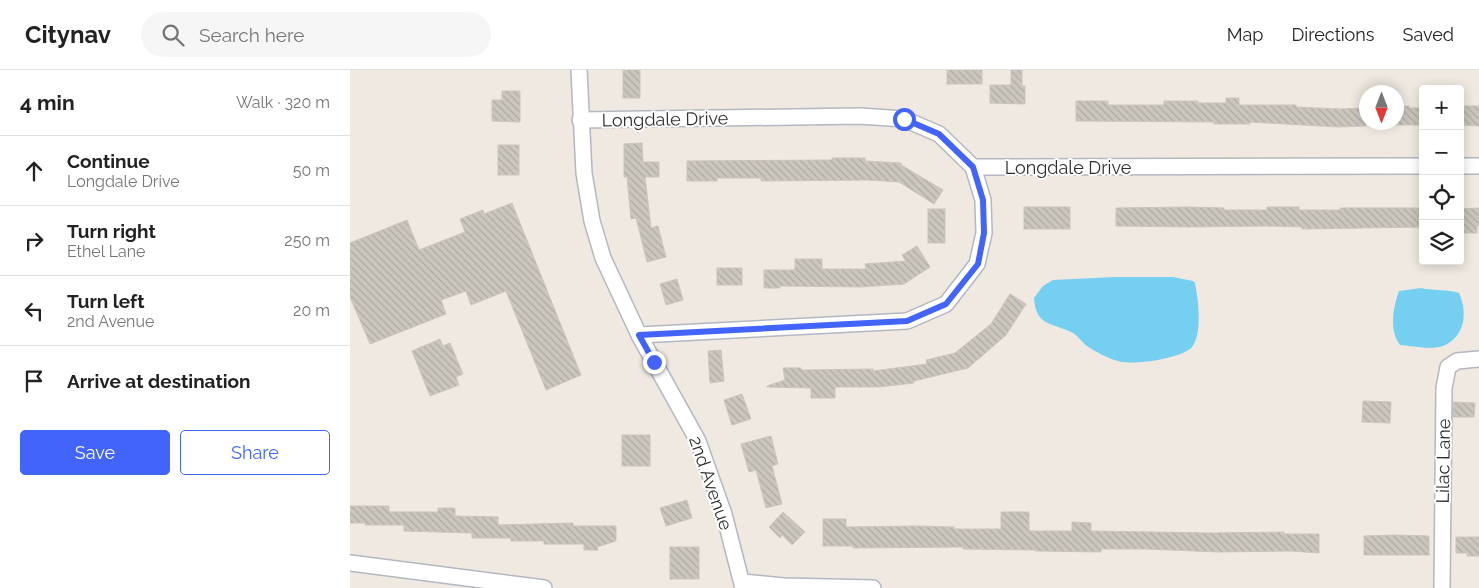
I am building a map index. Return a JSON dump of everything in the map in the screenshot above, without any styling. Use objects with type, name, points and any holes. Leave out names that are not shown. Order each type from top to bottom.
[{"type":"street","name":"2nd Avenue","points":[[579,70],[584,173],[587,195],[602,258],[639,335],[698,441],[724,514],[742,585]]},
{"type":"street","name":"Longdale Drive","points":[[580,120],[860,116],[904,119],[939,134],[973,167],[1419,166]]},
{"type":"street","points":[[1464,166],[1479,166]]},
{"type":"street","points":[[639,335],[907,321],[946,304],[978,264],[984,233],[983,200],[973,167]]},
{"type":"street","name":"Lilac Lane","points":[[1442,588],[1444,388],[1448,367],[1457,361],[1479,359]]},
{"type":"street","points":[[350,563],[544,588]]},
{"type":"street","points":[[742,585],[873,588]]},
{"type":"water","points":[[1173,277],[1193,281],[1196,290],[1199,325],[1192,347],[1179,354],[1162,359],[1131,363],[1122,362],[1098,353],[1073,333],[1046,322],[1038,314],[1035,307],[1034,298],[1043,286],[1053,280]]},
{"type":"water","points":[[1421,288],[1459,293],[1463,308],[1463,324],[1456,337],[1443,346],[1428,348],[1400,345],[1394,333],[1393,319],[1399,291]]},
{"type":"building","points":[[623,70],[640,70],[640,98],[623,98]]},
{"type":"building","points":[[947,70],[982,70],[982,84],[947,84]]},
{"type":"building","points":[[1011,70],[1022,70],[1022,86],[1025,86],[1025,104],[990,103],[990,85],[1011,85]]},
{"type":"building","points":[[502,91],[520,91],[520,122],[492,121],[492,100],[502,100]]},
{"type":"building","points":[[1226,98],[1239,98],[1239,105],[1296,105],[1296,107],[1359,108],[1359,126],[1338,127],[1250,122],[1250,124],[1214,124],[1214,122],[1076,121],[1076,101],[1108,101],[1108,105],[1164,105],[1164,101],[1226,103]]},
{"type":"building","points":[[1404,106],[1419,108],[1419,125],[1404,125]]},
{"type":"building","points":[[1464,106],[1479,106],[1479,126],[1464,125]]},
{"type":"building","points":[[642,143],[643,162],[659,162],[659,177],[645,177],[651,228],[658,226],[666,257],[647,262],[636,218],[631,219],[627,177],[624,177],[624,144]]},
{"type":"building","points":[[498,145],[519,145],[519,175],[498,175]]},
{"type":"building","points":[[832,158],[865,158],[865,161],[901,163],[901,165],[943,190],[934,204],[899,182],[868,180],[761,181],[761,178],[717,178],[717,181],[687,181],[687,161],[832,160]]},
{"type":"building","points":[[512,203],[581,375],[546,390],[506,291],[471,305],[466,291],[441,300],[446,314],[370,344],[350,297],[350,243],[407,220],[419,250],[465,232],[460,219],[483,210],[484,214]]},
{"type":"building","points":[[1024,207],[1070,207],[1070,229],[1024,229]]},
{"type":"building","points":[[1188,207],[1224,208],[1224,210],[1267,210],[1267,207],[1299,207],[1299,210],[1340,210],[1340,208],[1419,208],[1419,227],[1302,229],[1302,227],[1267,226],[1116,226],[1116,208]]},
{"type":"building","points":[[1479,208],[1477,233],[1464,233],[1464,209]]},
{"type":"building","points":[[928,209],[945,209],[945,243],[928,243]]},
{"type":"building","points":[[917,246],[930,267],[904,284],[861,287],[780,286],[780,288],[764,288],[764,270],[795,270],[795,259],[822,259],[822,269],[866,269],[865,264],[906,261],[902,255]]},
{"type":"building","points":[[717,268],[742,268],[742,285],[717,285]]},
{"type":"building","points":[[677,279],[683,300],[666,305],[660,284]]},
{"type":"building","points":[[1010,294],[1026,304],[1006,335],[968,368],[914,381],[914,383],[879,387],[835,387],[835,398],[811,398],[811,388],[767,387],[785,380],[783,368],[801,368],[801,370],[873,369],[873,371],[927,364],[926,360],[955,353],[991,324]]},
{"type":"building","points":[[440,339],[443,346],[450,343],[463,374],[456,377],[459,385],[430,396],[412,351]]},
{"type":"building","points":[[721,350],[724,381],[710,383],[708,351]]},
{"type":"building","points":[[742,394],[751,419],[732,425],[724,400]]},
{"type":"building","points":[[1363,401],[1391,402],[1390,423],[1362,422]]},
{"type":"building","points":[[1453,402],[1475,403],[1474,417],[1453,417]]},
{"type":"building","points":[[622,435],[650,435],[650,466],[622,466]]},
{"type":"building","points":[[771,436],[778,464],[772,466],[782,504],[766,508],[756,470],[749,472],[741,444]]},
{"type":"building","points":[[687,500],[692,518],[666,526],[660,508]]},
{"type":"building","points":[[350,506],[389,506],[389,512],[438,512],[438,508],[455,508],[455,516],[498,517],[498,525],[573,523],[573,526],[616,526],[616,541],[597,547],[598,550],[584,550],[584,544],[544,544],[544,541],[511,541],[511,538],[472,538],[472,533],[404,531],[404,525],[350,523]]},
{"type":"building","points":[[783,512],[805,532],[792,545],[782,535],[780,538],[769,527]]},
{"type":"building","points":[[1001,512],[1029,512],[1029,531],[1072,531],[1072,522],[1091,523],[1091,531],[1284,532],[1284,534],[1319,534],[1319,553],[1145,549],[1101,549],[1101,552],[963,549],[963,547],[853,548],[853,546],[823,546],[823,519],[846,519],[846,527],[916,526],[954,527],[954,529],[1001,529]]},
{"type":"building","points":[[1364,536],[1429,536],[1429,555],[1364,555]]},
{"type":"building","points":[[1456,537],[1479,537],[1479,556],[1467,556],[1467,553],[1456,553]]},
{"type":"building","points":[[670,547],[699,547],[699,579],[670,579]]},
{"type":"route","points":[[654,362],[639,335],[907,321],[946,304],[978,264],[984,233],[983,200],[973,167],[939,134],[904,119]]}]
